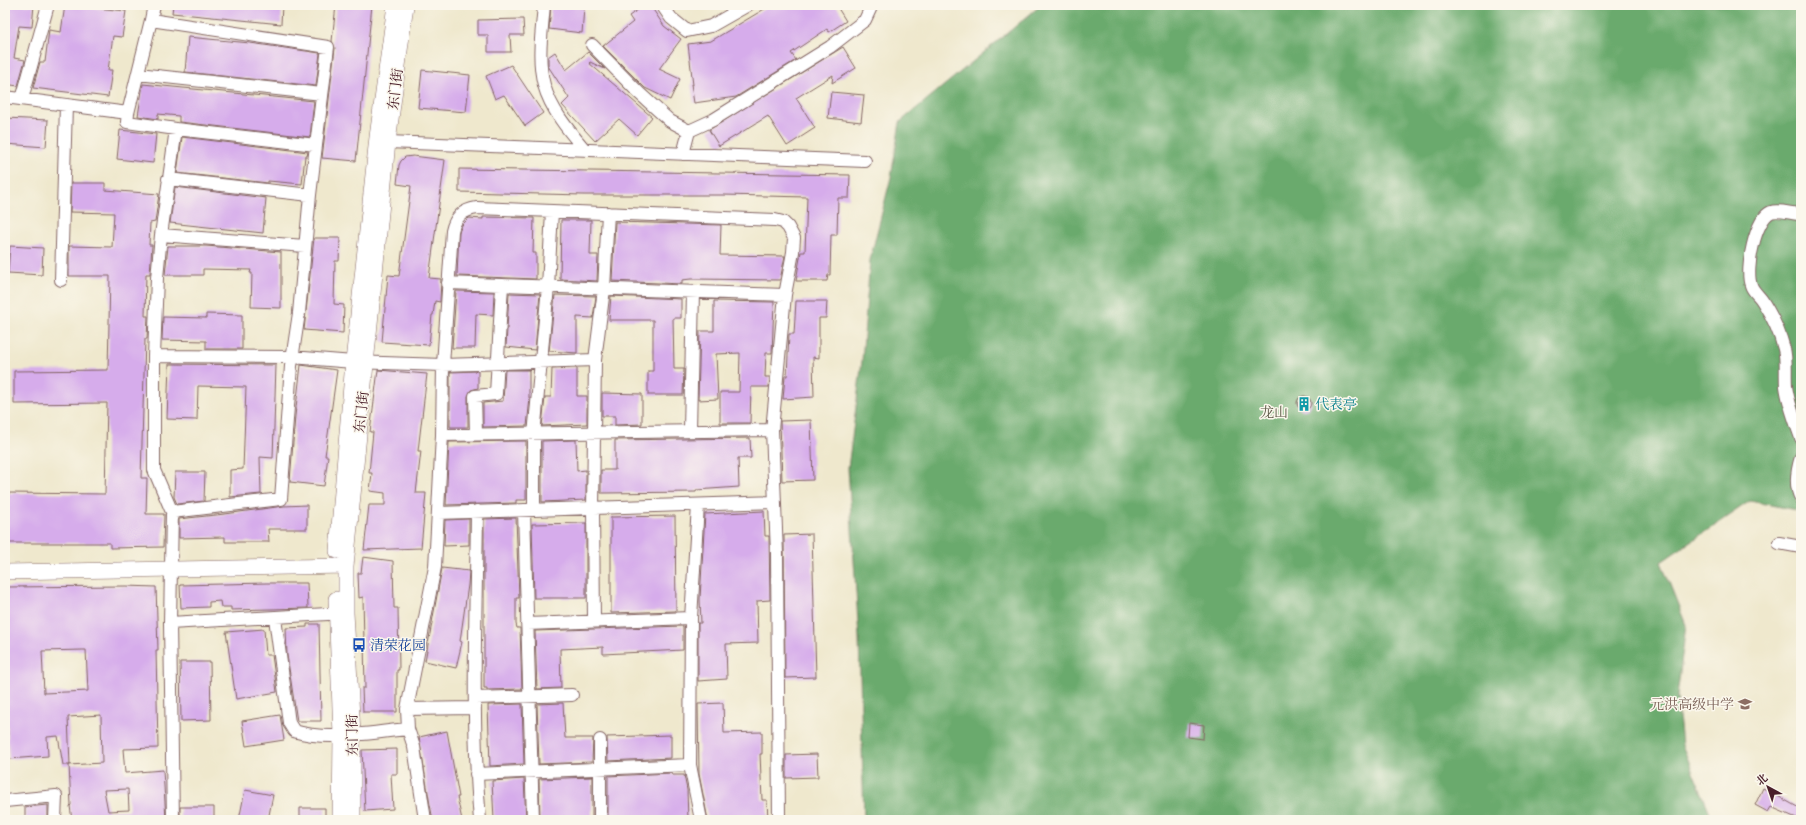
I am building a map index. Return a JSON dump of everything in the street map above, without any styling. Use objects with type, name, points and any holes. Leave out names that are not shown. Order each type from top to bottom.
[{"type":"street","points":[[22,99],[48,5]]},
{"type":"street","points":[[154,5],[127,122],[176,130],[316,145]]},
{"type":"street","name":"东门街","points":[[353,820],[341,614],[341,566],[360,362],[376,137],[395,5]]},
{"type":"street","name":"东门街","points":[[360,362],[406,5]]},
{"type":"street","points":[[544,5],[540,49],[544,85],[561,120],[585,150]]},
{"type":"street","points":[[662,5],[671,18],[687,31],[711,26],[748,5]]},
{"type":"street","points":[[683,154],[689,131],[719,116],[830,47],[865,20],[872,5]]},
{"type":"street","points":[[151,20],[328,47],[310,195],[299,313],[292,357],[281,499],[172,512]]},
{"type":"street","points":[[592,45],[670,121],[689,131]]},
{"type":"street","points":[[138,74],[322,94]]},
{"type":"street","points":[[5,97],[128,113]]},
{"type":"street","points":[[61,280],[66,105]]},
{"type":"street","points":[[173,820],[170,623],[172,512],[154,470],[154,356],[157,278],[161,235],[176,130]]},
{"type":"street","points":[[388,142],[865,161]]},
{"type":"street","points":[[168,179],[310,195]]},
{"type":"street","points":[[424,820],[414,747],[408,730],[407,709],[435,567],[442,435],[443,365],[448,283],[454,223],[463,212],[477,208],[783,222],[788,227],[794,238],[785,295],[772,430],[777,554],[779,820]]},
{"type":"street","points":[[532,820],[527,624],[529,510],[534,435],[548,287],[552,211]]},
{"type":"street","points":[[1801,214],[1773,211],[1766,215],[1760,224],[1756,235],[1748,273],[1751,285],[1763,300],[1782,342],[1786,386],[1801,438]]},
{"type":"street","points":[[594,621],[593,432],[595,360],[604,289],[608,213]]},
{"type":"street","points":[[161,235],[305,246]]},
{"type":"street","points":[[448,283],[785,295]]},
{"type":"street","points":[[476,434],[475,396],[496,394],[502,285]]},
{"type":"street","points":[[690,430],[693,292]]},
{"type":"street","points":[[154,356],[292,357],[360,362],[443,365],[595,360]]},
{"type":"street","points":[[442,435],[534,435],[593,432],[772,430]]},
{"type":"street","points":[[1801,457],[1796,481],[1798,493],[1801,498]]},
{"type":"street","points":[[438,513],[774,502]]},
{"type":"street","points":[[698,505],[691,618],[690,765],[701,820]]},
{"type":"street","points":[[477,511],[474,703],[476,774],[480,820]]},
{"type":"street","points":[[1779,543],[1801,548]]},
{"type":"street","points":[[5,572],[341,566]]},
{"type":"street","points":[[170,623],[341,614]]},
{"type":"street","points":[[275,618],[289,723],[294,731],[305,735],[347,735],[408,730]]},
{"type":"street","points":[[527,624],[691,618]]},
{"type":"street","points":[[407,709],[528,696],[572,695]]},
{"type":"street","name":"东门街","points":[[340,820],[347,735]]},
{"type":"street","points":[[600,740],[600,820]]},
{"type":"street","points":[[476,774],[690,765]]},
{"type":"street","points":[[5,801],[56,796],[55,820]]},
{"type":"green space","name":"龙山","points":[[1041,5],[1801,5],[1801,511],[1750,501],[1661,562],[1686,625],[1677,696],[1682,745],[1713,820],[864,820],[859,638],[848,468],[862,361],[870,260],[891,177],[900,122]]},
{"type":"building","points":[[5,5],[34,5],[32,27],[19,26],[14,58],[25,60],[18,86],[5,84]]},
{"type":"building","points":[[65,5],[126,11],[122,37],[113,36],[108,70],[112,70],[108,97],[33,88],[40,62],[45,62],[49,30],[61,32]]},
{"type":"building","points":[[173,5],[282,5],[281,24],[172,13]]},
{"type":"building","points":[[336,5],[372,5],[356,161],[322,158],[335,48],[332,41]]},
{"type":"building","points":[[551,5],[584,8],[582,33],[549,29]]},
{"type":"building","points":[[645,5],[650,5],[664,26],[681,39],[659,69],[680,79],[670,100],[645,88],[603,46],[633,22],[629,16]]},
{"type":"building","points":[[771,5],[836,5],[846,21],[829,32],[827,29],[791,53],[796,60],[736,97],[694,103],[688,44],[711,41]]},
{"type":"building","points":[[523,19],[524,35],[510,35],[511,52],[488,52],[488,35],[478,35],[478,20]]},
{"type":"building","points":[[188,37],[250,43],[320,53],[316,86],[185,72]]},
{"type":"building","points":[[843,47],[856,68],[832,83],[833,75],[796,98],[815,128],[787,146],[768,116],[719,146],[709,130]]},
{"type":"building","points":[[555,52],[566,70],[588,52],[605,69],[590,62],[589,63],[652,117],[637,135],[619,119],[595,141],[562,105],[569,98],[548,66],[548,57]]},
{"type":"building","points":[[511,65],[543,113],[525,126],[504,95],[495,99],[486,76]]},
{"type":"building","points":[[422,70],[470,75],[466,112],[418,108]]},
{"type":"building","points":[[143,84],[314,101],[310,137],[179,122],[179,116],[158,114],[158,119],[138,116]]},
{"type":"building","points":[[831,92],[864,95],[861,122],[828,118]]},
{"type":"building","points":[[5,118],[48,120],[46,147],[5,144]]},
{"type":"building","points":[[120,130],[156,134],[153,163],[117,159]]},
{"type":"building","points":[[182,137],[308,152],[307,156],[305,156],[302,184],[268,181],[268,183],[177,173]]},
{"type":"building","points":[[413,156],[445,160],[429,278],[441,279],[440,302],[435,301],[429,345],[382,342],[388,275],[399,276],[411,186],[397,184],[399,165],[405,157]]},
{"type":"building","points":[[459,169],[850,175],[849,198],[838,198],[837,235],[831,235],[830,275],[828,275],[827,281],[796,281],[801,252],[805,252],[807,197],[724,195],[584,195],[459,192]]},
{"type":"building","points":[[71,183],[105,183],[105,190],[159,194],[155,222],[150,223],[149,245],[152,245],[150,274],[146,274],[145,316],[148,316],[147,339],[145,339],[141,478],[147,478],[146,514],[164,514],[163,547],[110,548],[110,543],[7,543],[8,493],[105,494],[107,403],[14,404],[14,371],[108,370],[110,276],[69,276],[69,246],[112,247],[114,213],[70,212]]},
{"type":"building","points":[[175,187],[266,198],[263,233],[170,223]]},
{"type":"building","points":[[483,217],[534,218],[533,253],[536,253],[536,279],[457,276],[459,232],[462,225],[469,218],[483,219]]},
{"type":"building","points":[[561,220],[591,220],[590,255],[598,255],[597,281],[560,279]]},
{"type":"building","points":[[615,222],[721,225],[720,255],[785,256],[780,280],[691,279],[682,280],[682,284],[612,281]]},
{"type":"building","points":[[314,238],[340,238],[339,261],[335,261],[334,304],[344,305],[343,333],[304,330]]},
{"type":"building","points":[[10,246],[43,248],[42,275],[8,273]]},
{"type":"building","points":[[168,246],[206,246],[281,252],[281,308],[251,307],[251,270],[203,269],[203,275],[165,275]]},
{"type":"building","points":[[456,291],[494,292],[493,315],[476,314],[475,348],[452,348]]},
{"type":"building","points":[[509,293],[540,294],[535,350],[506,347]]},
{"type":"building","points":[[555,295],[596,296],[593,318],[577,317],[577,353],[549,351]]},
{"type":"building","points":[[611,296],[681,299],[681,318],[673,318],[674,369],[684,369],[683,395],[648,395],[648,371],[653,371],[653,320],[609,320]]},
{"type":"building","points":[[714,301],[774,302],[772,353],[766,353],[765,377],[770,377],[769,387],[751,387],[750,423],[720,423],[720,392],[739,392],[740,353],[716,354],[718,399],[698,400],[700,331],[714,331]]},
{"type":"building","points":[[796,301],[827,301],[826,318],[819,318],[819,358],[813,357],[814,397],[783,399],[785,376],[787,376],[789,334],[794,334]]},
{"type":"building","points":[[206,314],[242,315],[242,349],[206,349],[206,341],[162,340],[163,317],[206,318]]},
{"type":"building","points":[[169,364],[276,365],[273,458],[260,457],[261,494],[230,497],[230,470],[243,469],[246,387],[198,386],[197,420],[167,419]]},
{"type":"building","points":[[301,365],[337,370],[325,456],[328,456],[324,486],[290,482]]},
{"type":"building","points":[[577,368],[577,396],[587,396],[587,424],[542,426],[545,397],[551,397],[552,369]]},
{"type":"building","points":[[378,370],[427,374],[418,451],[421,451],[416,493],[426,493],[421,548],[364,550],[369,505],[385,505],[385,493],[370,491],[372,473],[369,473],[373,432],[370,432]]},
{"type":"building","points":[[505,370],[529,370],[530,398],[527,426],[483,427],[483,403],[503,401]]},
{"type":"building","points":[[478,371],[478,388],[471,390],[468,396],[468,427],[450,427],[450,372]]},
{"type":"building","points":[[602,393],[642,394],[642,424],[615,425],[615,416],[602,416]]},
{"type":"building","name":"代表亭","points":[[1301,396],[1307,396],[1311,400],[1311,406],[1307,410],[1301,410],[1297,406],[1297,400]]},
{"type":"building","points":[[811,420],[813,480],[782,481],[780,421]]},
{"type":"building","points":[[750,438],[751,458],[738,458],[739,487],[696,490],[696,492],[601,493],[601,470],[615,470],[615,440]]},
{"type":"building","points":[[576,440],[577,471],[586,470],[586,500],[542,502],[542,441]]},
{"type":"building","points":[[526,441],[526,500],[516,500],[516,503],[446,505],[449,442]]},
{"type":"building","points":[[175,472],[205,472],[204,501],[177,504],[174,497]]},
{"type":"building","points":[[307,505],[307,529],[268,529],[269,542],[225,542],[225,537],[179,538],[179,519],[284,506]]},
{"type":"building","points":[[764,511],[765,536],[769,536],[770,600],[757,601],[758,643],[726,644],[727,679],[698,681],[698,623],[701,623],[700,599],[705,514]]},
{"type":"building","points":[[675,516],[676,611],[611,613],[611,517]]},
{"type":"building","points":[[516,518],[519,598],[516,598],[516,624],[517,628],[520,628],[522,689],[487,690],[487,688],[484,688],[484,519]]},
{"type":"building","points":[[469,519],[469,545],[444,546],[445,520]]},
{"type":"building","points":[[586,523],[586,598],[534,598],[532,524]]},
{"type":"building","points":[[812,534],[816,677],[785,678],[784,535]]},
{"type":"building","points":[[363,557],[393,561],[394,608],[398,608],[399,670],[397,670],[397,712],[363,712],[362,688],[365,688],[363,597],[359,598],[358,573],[361,573]]},
{"type":"building","points":[[442,568],[469,571],[460,641],[462,642],[456,668],[425,661]]},
{"type":"building","points":[[307,583],[308,608],[231,610],[231,607],[221,607],[220,601],[209,602],[209,607],[181,608],[180,585]]},
{"type":"building","points":[[5,587],[156,587],[158,650],[156,650],[158,748],[123,749],[125,773],[163,770],[166,820],[72,820],[69,765],[63,765],[58,736],[47,737],[48,756],[9,759],[7,719],[5,720]],"holes":[[[86,650],[88,691],[44,693],[42,651]],[[101,715],[102,763],[70,765],[68,717]],[[128,789],[129,810],[108,811],[104,790]]]},
{"type":"building","points":[[307,624],[319,624],[321,721],[297,721],[287,655],[286,628],[307,627]]},
{"type":"building","points":[[683,626],[683,650],[603,654],[603,647],[560,649],[561,688],[537,689],[535,631]]},
{"type":"building","points":[[264,629],[266,655],[272,655],[277,692],[236,699],[226,632]]},
{"type":"building","points":[[180,662],[210,662],[211,720],[181,721]]},
{"type":"building","points":[[563,703],[565,738],[593,738],[592,762],[539,764],[537,704]]},
{"type":"building","points":[[723,703],[724,733],[762,732],[762,754],[760,754],[762,800],[767,800],[768,820],[708,820],[699,774],[698,704]]},
{"type":"building","points":[[522,704],[524,764],[490,766],[488,705]]},
{"type":"building","points":[[280,715],[284,740],[246,746],[242,721]]},
{"type":"building","points":[[1189,723],[1204,725],[1203,739],[1188,737]]},
{"type":"building","points":[[447,731],[462,820],[433,820],[430,805],[419,737]]},
{"type":"building","points":[[671,735],[671,758],[608,761],[607,737]]},
{"type":"building","points":[[397,749],[397,774],[391,774],[393,809],[365,811],[362,750]]},
{"type":"building","points":[[817,754],[818,777],[786,778],[786,755]]},
{"type":"building","points":[[672,773],[672,775],[684,775],[687,790],[688,820],[608,820],[608,776]]},
{"type":"building","points":[[592,777],[592,820],[540,820],[539,779]]},
{"type":"building","points":[[524,779],[526,820],[494,820],[492,781]]},
{"type":"building","points":[[1763,788],[1801,809],[1801,820],[1771,807],[1768,812],[1755,805]]},
{"type":"building","points":[[245,790],[273,795],[268,820],[239,820]]},
{"type":"building","points":[[48,805],[48,820],[25,820],[25,807]]},
{"type":"building","points":[[180,807],[214,807],[214,820],[180,820]]},
{"type":"building","points":[[300,808],[325,808],[325,820],[300,820]]},
{"type":"place","name":"代表亭","points":[[1304,404]]},
{"type":"place","name":"清荣花园","points":[[359,645]]},
{"type":"place","name":"元洪高级中学","points":[[1745,704]]}]
